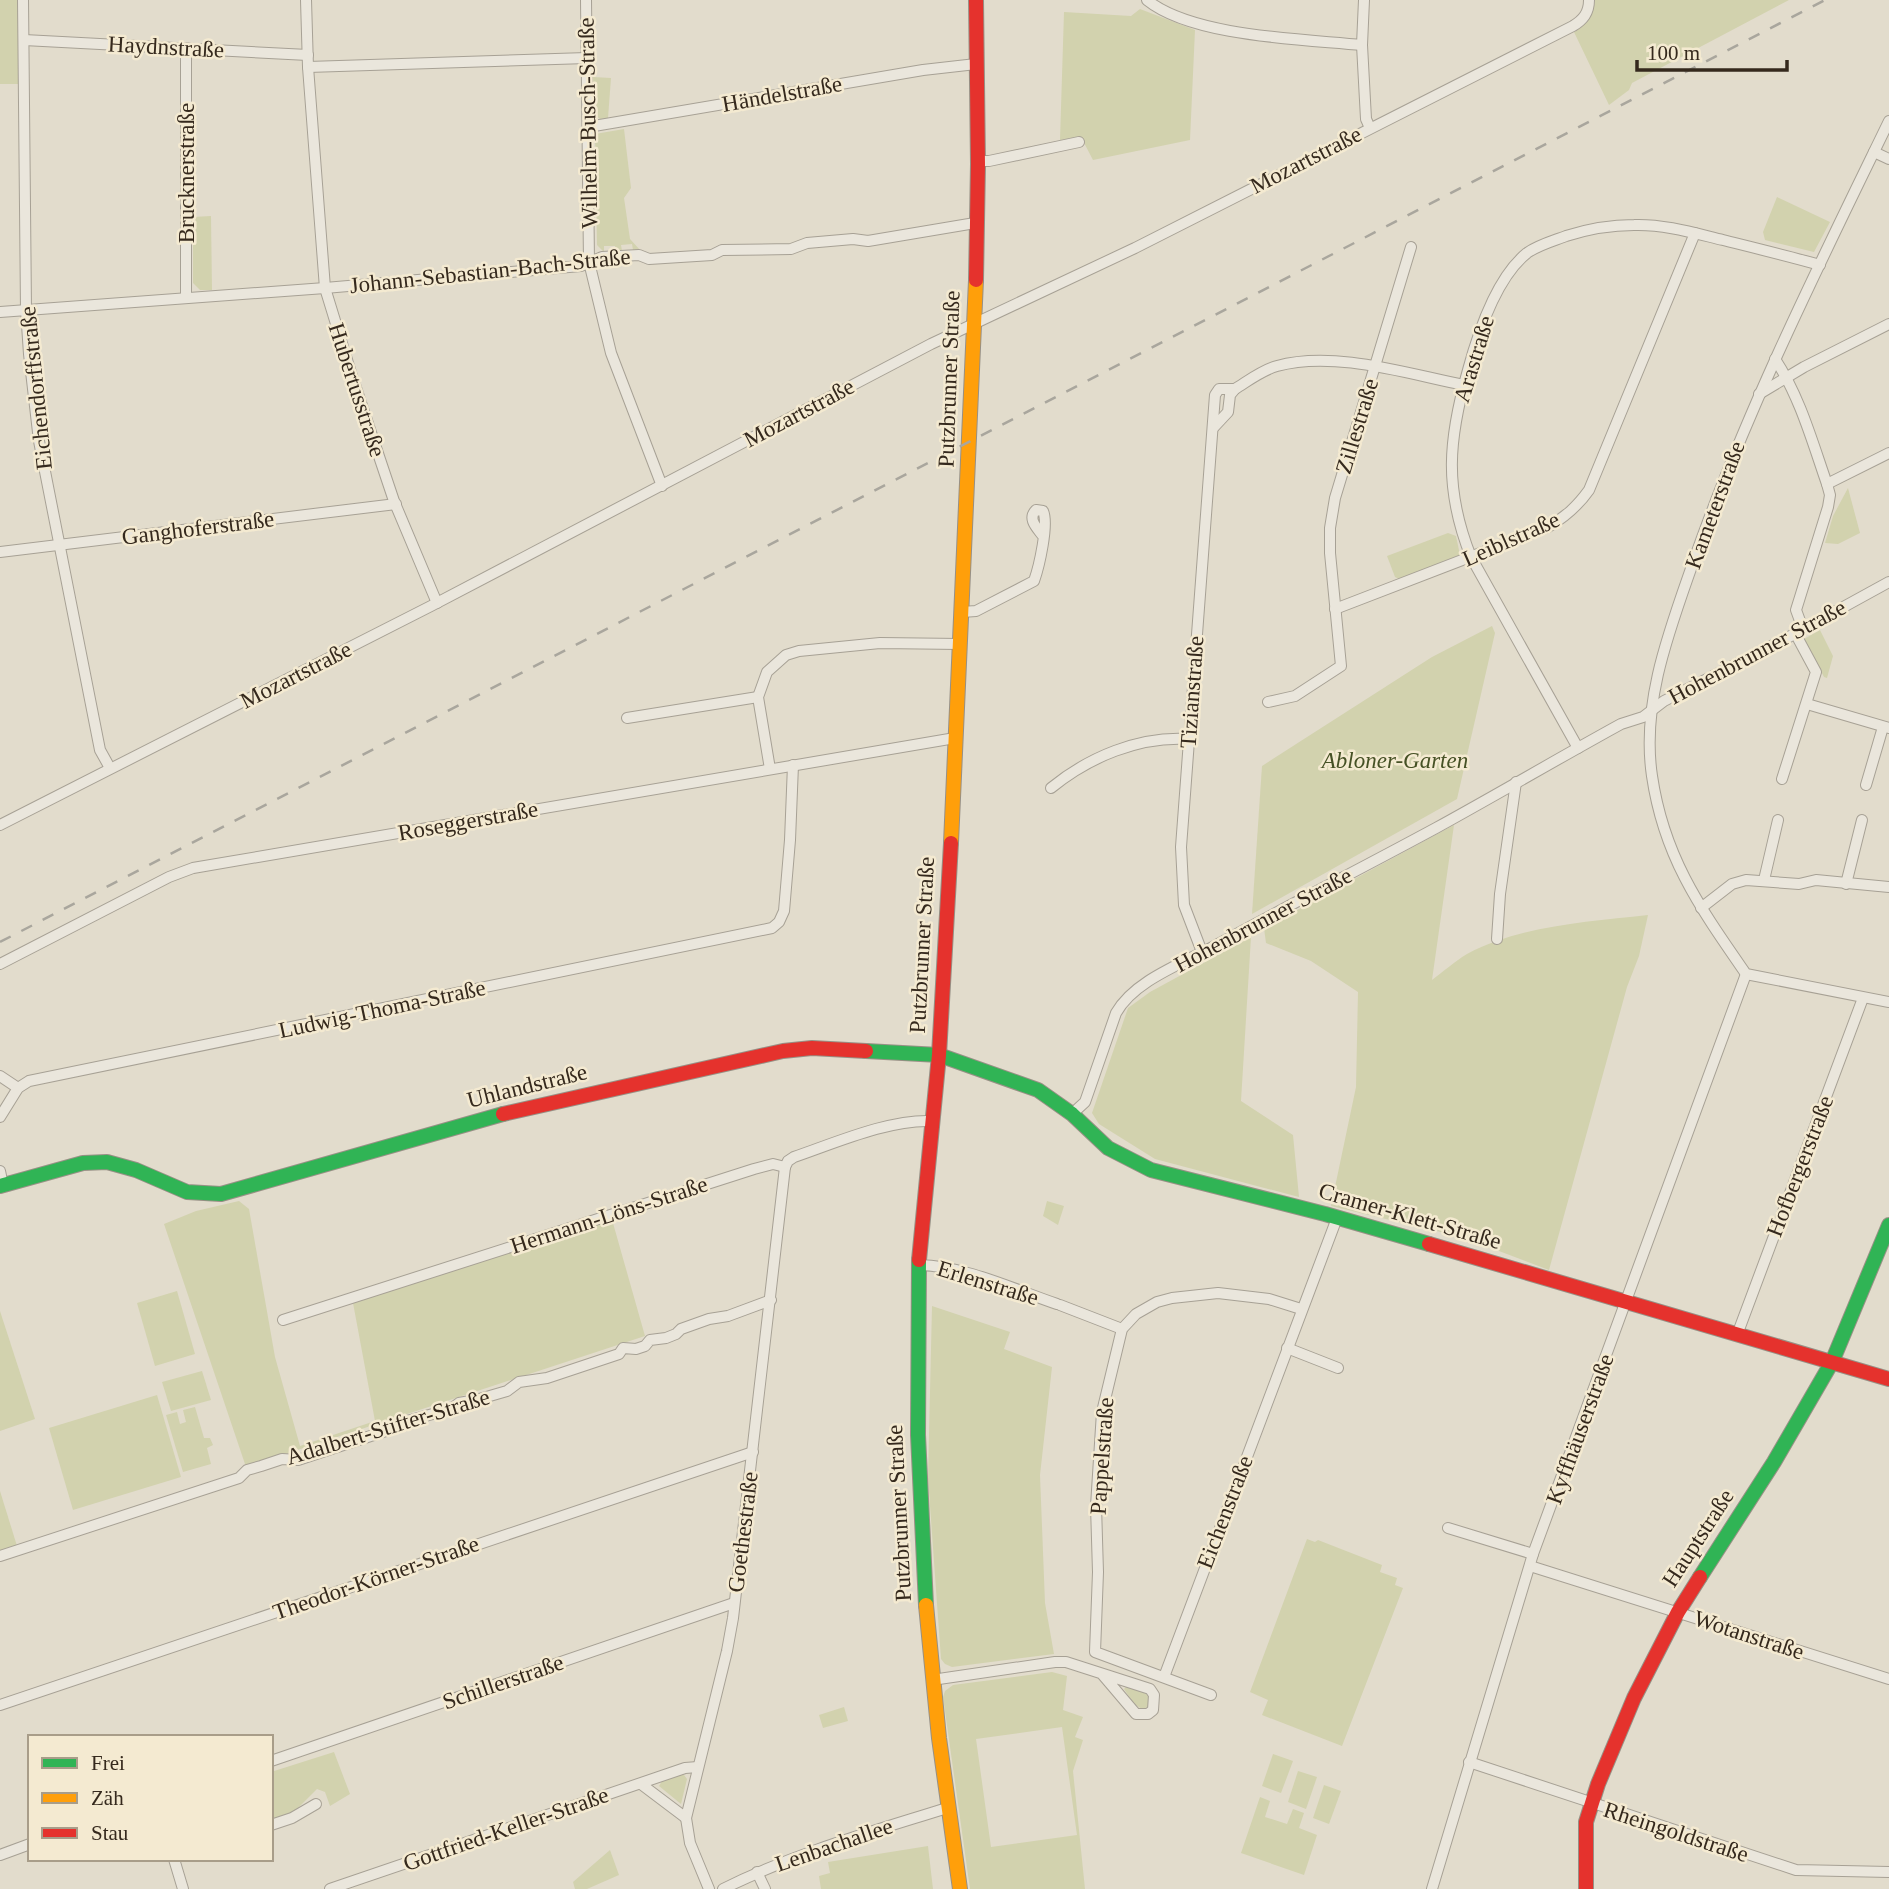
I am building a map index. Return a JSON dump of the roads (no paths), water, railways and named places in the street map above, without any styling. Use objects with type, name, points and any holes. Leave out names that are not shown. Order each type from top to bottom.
[{"type":"street","name":"Eichendorffstraße","points":[[23,0],[26,310],[39,441],[100,750],[110,768]]},
{"type":"street","name":"Hubertusstraße","points":[[306,0],[325,288],[396,504],[437,603]]},
{"type":"street","name":"Wilhelm-Busch-Straße","points":[[586,0],[590,262],[611,353],[662,486]]},
{"type":"street","name":"Putzbrunner Straße","points":[[960,1889],[947,1808],[932,1680],[918,1481],[919,1265],[939,1055],[962,612],[975,322],[976,0]]},
{"type":"street","points":[[1147,0],[1186,19],[1219,30],[1362,46]]},
{"type":"street","points":[[1364,0],[1362,46],[1366,119],[1370,128]]},
{"type":"street","name":"Mozartstraße","points":[[0,825],[437,603],[975,322],[1111,259],[1573,26],[1582,20],[1590,0]]},
{"type":"street","name":"Haydnstraße","points":[[24,40],[308,55]]},
{"type":"street","name":"Brucknerstraße","points":[[186,298],[187,48]]},
{"type":"street","points":[[309,67],[587,58]]},
{"type":"street","name":"Händelstraße","points":[[588,127],[923,70],[976,64]]},
{"type":"street","name":"Kameterstraße","points":[[1746,974],[1701,908],[1673,855],[1657,805],[1650,751],[1656,681],[1679,603],[1729,464],[1775,359],[1889,121]]},
{"type":"street","points":[[976,161],[989,161],[1079,142]]},
{"type":"street","points":[[1874,152],[1889,159]]},
{"type":"street","name":"Johann-Sebastian-Bach-Straße","points":[[0,312],[581,266],[601,257],[639,255],[649,259],[712,255],[722,250],[791,249],[807,243],[853,239],[868,241],[975,223]]},
{"type":"street","name":"Arastraße","points":[[1578,748],[1471,557],[1458,526],[1451,470],[1456,419],[1464,385],[1490,307],[1508,277],[1527,253],[1545,243],[1588,229],[1648,225],[1695,233],[1820,265]]},
{"type":"street","name":"Leiblstraße","points":[[1335,609],[1548,527],[1577,507],[1589,491],[1695,233]]},
{"type":"street","name":"Zillestraße","points":[[1335,609],[1330,528],[1335,498],[1411,247]]},
{"type":"street","points":[[1759,394],[1787,376],[1889,324]]},
{"type":"street","points":[[1775,359],[1787,376],[1830,495],[1796,610],[1799,631],[1816,672],[1807,704],[1802,708],[1782,779]]},
{"type":"street","name":"Tizianstraße","points":[[1202,952],[1184,905],[1181,878],[1188,739],[1216,391],[1219,388],[1235,389],[1279,366],[1325,361],[1376,367],[1464,385]]},
{"type":"street","points":[[1826,484],[1889,453]]},
{"type":"street","name":"Ganghoferstraße","points":[[0,552],[396,504]]},
{"type":"street","points":[[962,612],[976,611],[1034,581],[1042,536]]},
{"type":"street","name":"Hohenbrunner Straße","points":[[1072,1114],[1085,1102],[1121,1003],[1131,994],[1183,961],[1621,724],[1643,717],[1664,701],[1889,582]]},
{"type":"street","points":[[1268,702],[1295,696],[1341,666],[1335,609]]},
{"type":"street","points":[[770,769],[758,697],[764,678],[774,664],[786,655],[799,651],[880,643],[960,644]]},
{"type":"street","points":[[627,718],[758,697]]},
{"type":"street","points":[[1807,704],[1886,728],[1866,785]]},
{"type":"street","name":"Roseggerstraße","points":[[0,964],[169,877],[193,868],[955,738]]},
{"type":"street","points":[[1051,788],[1070,773],[1123,748],[1153,740],[1188,739]]},
{"type":"street","name":"Ludwig-Thoma-Straße","points":[[19,1088],[29,1081],[763,931],[779,922],[785,905],[793,765]]},
{"type":"street","points":[[1497,939],[1500,894],[1516,782]]},
{"type":"street","points":[[1764,880],[1778,820]]},
{"type":"street","points":[[1846,884],[1862,820]]},
{"type":"street","points":[[1701,908],[1732,884],[1746,880],[1799,884],[1815,880],[1889,887]]},
{"type":"street","points":[[1746,974],[1889,1002]]},
{"type":"street","name":"Kyffhäuserstraße","points":[[1432,1889],[1531,1560],[1746,974]]},
{"type":"street","name":"Hofbergerstraße","points":[[1737,1335],[1863,998]]},
{"type":"street","name":"Uhlandstraße","points":[[1,1181],[104,1161],[136,1171],[177,1191],[208,1196],[508,1113],[783,1051],[812,1048],[939,1055]]},
{"type":"street","name":"Cramer-Klett-Straße","points":[[939,1055],[1038,1090],[1072,1114],[1108,1148],[1151,1170],[1337,1218],[1889,1379]]},
{"type":"street","points":[[0,1076],[19,1088],[0,1117]]},
{"type":"street","name":"Hermann-Löns-Straße","points":[[284,1320],[742,1172],[773,1164],[785,1167],[794,1157],[860,1135],[899,1124],[932,1121]]},
{"type":"street","name":"Goethestraße","points":[[709,1889],[690,1843],[686,1818],[727,1651],[753,1452],[785,1167]]},
{"type":"street","name":"Eichenstraße","points":[[1164,1676],[1337,1218]]},
{"type":"street","name":"Hauptstraße","points":[[1586,1889],[1585,1840],[1591,1803],[1631,1704],[1678,1612],[1774,1462],[1832,1362],[1889,1225]]},
{"type":"street","name":"Erlenstraße","points":[[919,1265],[936,1266],[974,1276],[1122,1329]]},
{"type":"street","points":[[1122,1329],[1136,1314],[1157,1302],[1172,1298],[1218,1293],[1269,1299],[1301,1309]]},
{"type":"street","name":"Adalbert-Stifter-Straße","points":[[0,1556],[239,1478],[247,1470],[282,1460],[298,1460],[398,1427],[415,1418],[451,1409],[459,1403],[507,1391],[519,1382],[547,1378],[619,1354],[623,1348],[636,1349],[645,1346],[650,1340],[666,1338],[681,1329],[771,1300]]},
{"type":"street","name":"Pappelstraße","points":[[1122,1329],[1102,1412],[1096,1506],[1098,1583],[1094,1648],[1099,1654],[1211,1695]]},
{"type":"street","points":[[1287,1348],[1338,1368]]},
{"type":"street","name":"Theodor-Körner-Straße","points":[[0,1705],[753,1452]]},
{"type":"street","name":"Wotanstraße","points":[[1448,1528],[1678,1612],[1889,1679]]},
{"type":"street","name":"Schillerstraße","points":[[273,1760],[734,1603]]},
{"type":"street","points":[[932,1680],[1066,1662],[1150,1689],[1155,1703],[1153,1710],[1148,1714],[1136,1714],[1102,1674]]},
{"type":"street","name":"Rheingoldstraße","points":[[1469,1762],[1796,1870],[1889,1872]]},
{"type":"street","name":"Gottfried-Keller-Straße","points":[[330,1889],[685,1768],[698,1767]]},
{"type":"street","points":[[641,1784],[686,1818]]},
{"type":"street","points":[[273,1824],[292,1818],[316,1804]]},
{"type":"street","name":"Lenbachallee","points":[[723,1889],[757,1872],[856,1835],[947,1808]]},
{"type":"street","points":[[0,1854],[28,1845]]},
{"type":"street","points":[[175,1861],[183,1889]]},
{"type":"street","points":[[757,1872],[765,1889]]},
{"type":"railway","points":[[0,942],[1825,0]]},
{"type":"park label","name":"Abloner-Garten","points":[[1395,760]]}]
